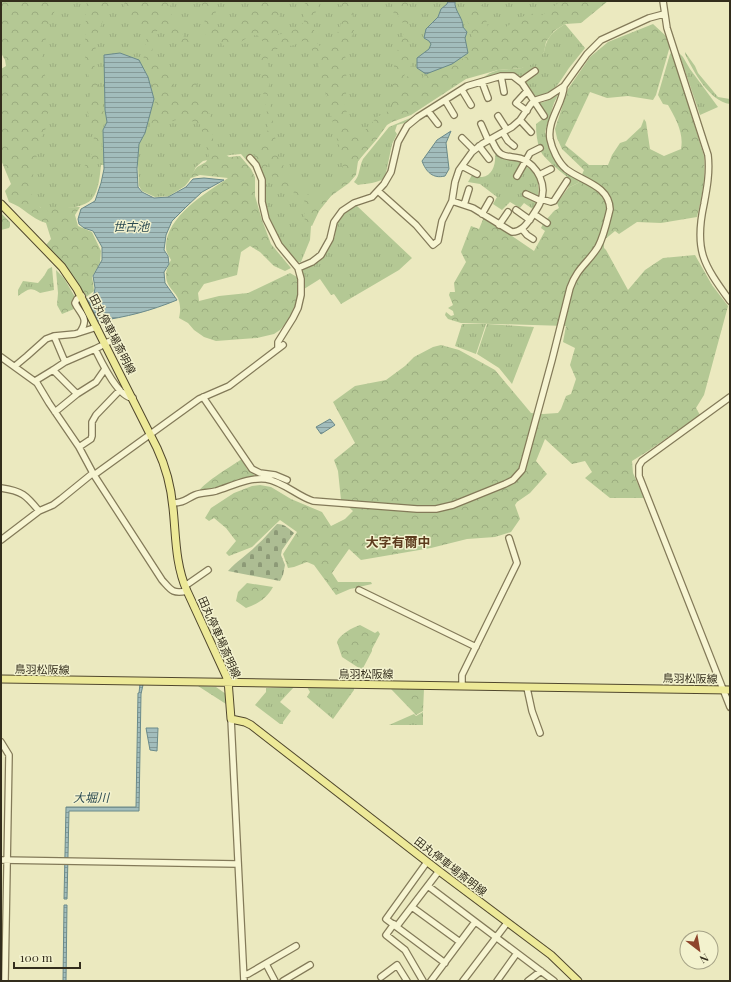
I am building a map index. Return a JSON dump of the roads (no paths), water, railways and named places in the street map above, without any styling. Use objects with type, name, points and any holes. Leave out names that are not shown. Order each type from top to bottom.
[{"type":"main road","name":"田丸停車場斎明線","points":[[1,204],[62,268],[82,296],[150,433],[167,471],[173,503],[178,560],[186,588],[229,683],[231,719],[252,725],[427,862],[551,955],[578,981]]},
{"type":"main road","name":"鳥羽松阪線","points":[[1,679],[727,690]]},
{"type":"street","points":[[663,1],[664,14],[669,32],[708,155],[708,180],[700,229],[701,250],[706,265],[730,301]]},
{"type":"street","points":[[378,191],[416,225],[433,245],[438,241],[442,221],[452,201],[455,182],[462,166],[474,150],[520,120],[534,102],[549,96],[564,86],[587,54],[601,40],[649,18],[664,14]]},
{"type":"street","points":[[521,81],[535,71]]},
{"type":"street","points":[[298,268],[312,262],[322,255],[330,239],[334,222],[342,210],[354,202],[372,197],[390,176],[396,148],[402,134],[412,122],[445,100],[471,85],[505,75],[513,76],[521,81],[544,116]]},
{"type":"street","points":[[501,76],[504,92]]},
{"type":"street","points":[[482,82],[488,98]]},
{"type":"street","points":[[173,503],[182,502],[196,494],[215,492],[246,481],[264,479],[283,486],[313,501],[417,509],[436,509],[452,505],[506,484],[519,475],[522,470],[538,413],[570,288],[575,276],[593,254],[601,241],[610,209],[610,203],[604,193],[590,182],[566,168],[559,160],[552,147],[550,134],[551,127],[564,92],[564,86]]},
{"type":"street","points":[[462,90],[471,105]]},
{"type":"street","points":[[527,91],[516,102],[527,111]]},
{"type":"street","points":[[445,100],[454,115]]},
{"type":"street","points":[[428,111],[438,124]]},
{"type":"street","points":[[498,116],[508,141],[514,146]]},
{"type":"street","points":[[520,120],[531,132]]},
{"type":"street","points":[[452,201],[482,214],[512,232],[522,229],[534,214],[541,200],[543,187],[535,168],[521,158],[502,155],[497,151],[481,124]]},
{"type":"street","points":[[462,138],[474,150]]},
{"type":"street","points":[[479,146],[489,159]]},
{"type":"street","points":[[517,176],[530,153],[540,148]]},
{"type":"street","points":[[1,540],[39,511],[57,502],[150,433],[203,397],[229,386],[281,346],[278,342],[296,314],[300,302],[301,286],[298,268],[279,245],[266,219],[262,202],[262,180],[256,165],[250,158]]},
{"type":"street","points":[[462,166],[477,174]]},
{"type":"street","points":[[539,175],[551,168]]},
{"type":"street","points":[[526,194],[551,202],[554,201],[567,181]]},
{"type":"street","points":[[464,205],[469,189]]},
{"type":"street","points":[[482,214],[490,200]]},
{"type":"street","points":[[516,210],[530,220]]},
{"type":"street","points":[[499,224],[508,212]]},
{"type":"street","points":[[534,214],[547,223]]},
{"type":"street","points":[[522,229],[533,239]]},
{"type":"street","points":[[80,332],[84,326],[83,315],[75,303],[77,299],[82,296]]},
{"type":"street","points":[[15,366],[46,339],[97,327]]},
{"type":"street","points":[[54,336],[65,362]]},
{"type":"street","points":[[108,342],[115,340]]},
{"type":"street","points":[[35,381],[65,362],[101,346]]},
{"type":"street","points":[[95,349],[105,369],[120,390],[125,396],[132,398]]},
{"type":"street","points":[[1,356],[35,381],[79,447],[94,474],[162,580],[171,590],[175,592],[186,588],[208,570]]},
{"type":"street","points":[[55,412],[77,394],[96,382],[105,369]]},
{"type":"street","points":[[54,370],[77,394]]},
{"type":"street","points":[[79,447],[91,439],[92,422],[96,415],[120,390]]},
{"type":"street","points":[[730,396],[642,462],[638,469],[639,476],[727,690],[730,707]]},
{"type":"street","points":[[203,397],[252,469],[260,473],[275,475],[287,480]]},
{"type":"street","points":[[1,488],[22,493],[39,511]]},
{"type":"street","points":[[462,686],[462,676],[517,563],[509,538]]},
{"type":"street","points":[[360,590],[476,647]]},
{"type":"street","points":[[527,688],[532,711],[540,733]]},
{"type":"street","points":[[231,719],[237,864],[244,978]]},
{"type":"street","points":[[1,742],[9,755],[4,860],[5,981]]},
{"type":"street","points":[[4,860],[237,864]]},
{"type":"street","points":[[427,862],[386,918],[445,963]]},
{"type":"street","points":[[423,981],[405,950],[386,935],[412,907],[439,871]]},
{"type":"street","points":[[428,886],[554,981]]},
{"type":"street","points":[[412,907],[460,942]]},
{"type":"street","points":[[431,981],[476,922]]},
{"type":"street","points":[[463,981],[508,923]]},
{"type":"street","points":[[244,978],[248,974],[296,946]]},
{"type":"street","points":[[497,981],[517,953]]},
{"type":"street","points":[[266,964],[275,981]]},
{"type":"street","points":[[284,981],[310,965]]},
{"type":"street","points":[[381,977],[397,965],[407,981]]},
{"type":"street","points":[[528,981],[541,971]]},
{"type":"water","points":[[448,1],[455,1],[463,27],[467,32],[465,38],[468,53],[452,64],[426,74],[417,68],[417,58],[429,49],[431,44],[424,38],[426,29],[438,17],[441,9],[447,4]]},
{"type":"water","name":"世古池","points":[[120,53],[139,60],[148,77],[154,99],[145,133],[139,144],[137,169],[138,187],[142,192],[154,198],[168,197],[186,187],[193,179],[204,178],[224,180],[202,192],[187,206],[172,221],[166,235],[164,250],[168,256],[169,264],[164,272],[165,283],[177,300],[138,313],[98,321],[87,299],[94,294],[95,288],[93,276],[102,260],[102,247],[93,231],[84,228],[79,224],[78,219],[81,209],[95,201],[104,169],[103,130],[107,122],[105,110],[104,55]]},
{"type":"water","points":[[451,131],[446,143],[449,169],[445,176],[441,177],[430,174],[422,161],[437,140]]},
{"type":"water","points":[[330,419],[335,425],[321,434],[316,427]]},
{"type":"water","points":[[140,684],[143,685],[141,694],[139,811],[69,811],[67,899],[64,899],[66,807],[136,807],[138,693]]},
{"type":"water","points":[[146,728],[158,728],[157,751],[150,750]]},
{"type":"water","points":[[64,905],[67,905],[66,981],[63,981]]},
{"type":"district","name":"大字有爾中","points":[[398,541]]},
{"type":"water label","name":"大堀川","points":[[91,797]]}]
